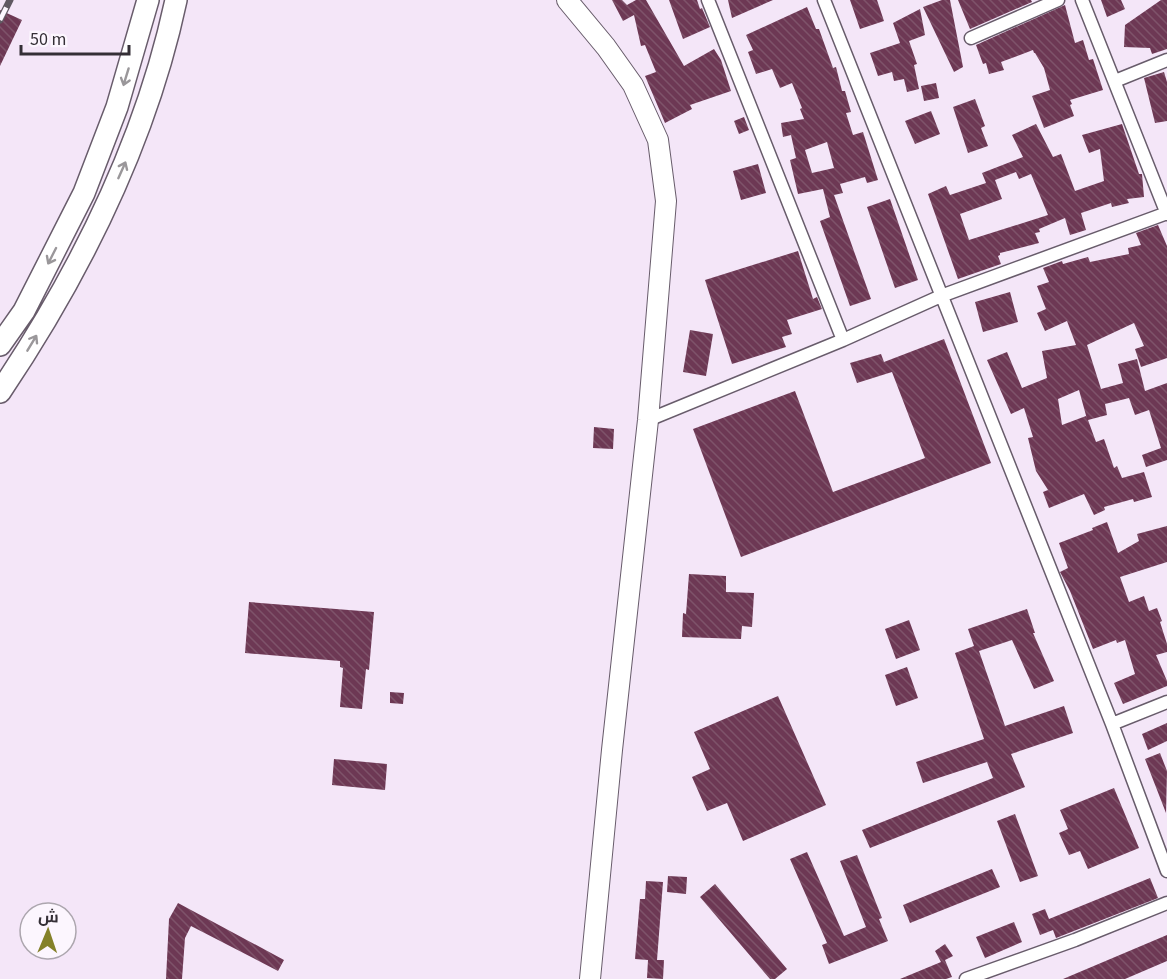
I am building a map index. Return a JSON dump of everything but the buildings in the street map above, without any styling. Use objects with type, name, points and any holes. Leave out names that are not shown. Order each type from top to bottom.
[{"type":"highway","points":[[0,345],[24,311],[84,193],[117,106],[148,0]]},
{"type":"highway","points":[[0,392],[86,250],[131,148],[168,38],[176,0]]},
{"type":"main road","points":[[567,0],[606,47],[633,85],[658,140],[666,201],[648,420],[590,979]]},
{"type":"street","points":[[708,0],[843,340]]},
{"type":"street","points":[[824,0],[1112,724],[1167,870]]},
{"type":"street","points":[[971,38],[1058,0]]},
{"type":"street","points":[[648,420],[843,340],[941,296],[1167,214],[1082,0]]},
{"type":"street","points":[[1115,81],[1167,60]]},
{"type":"street","points":[[1112,724],[1167,702]]},
{"type":"street","points":[[966,979],[1094,933],[1167,903]]},
{"type":"railway","points":[[0,20],[10,0]]}]
